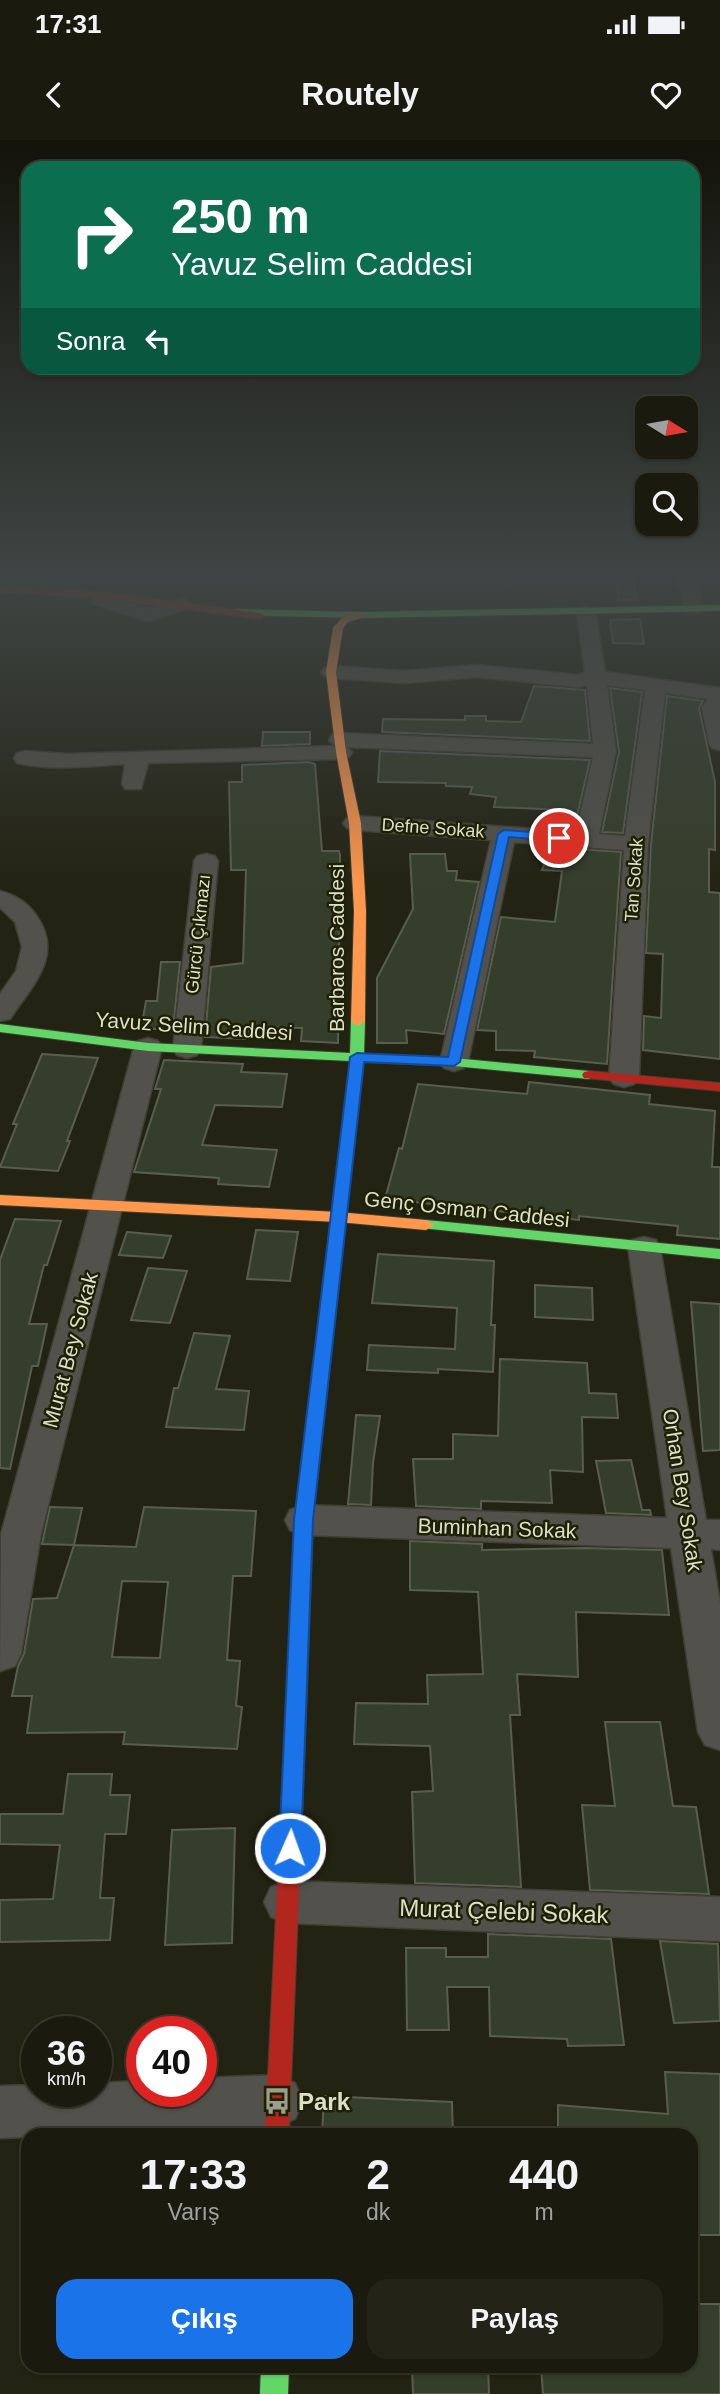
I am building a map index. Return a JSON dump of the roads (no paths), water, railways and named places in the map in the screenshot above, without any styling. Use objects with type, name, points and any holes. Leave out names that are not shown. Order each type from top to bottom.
[{"type":"street","name":"Barbaros Caddesi","points":[[277,2118],[304,1520],[357,1057],[360,911],[355,823],[332,680]]},
{"type":"street","points":[[586,839],[605,751],[596,680]]},
{"type":"street","points":[[623,680],[720,695],[713,707],[720,743]]},
{"type":"street","name":"Tan Sokak","points":[[624,1078],[636,844],[656,684]]},
{"type":"street","points":[[25,758],[68,761],[341,746],[605,751]]},
{"type":"street","points":[[133,784],[138,757]]},
{"type":"street","name":"Defne Sokak","points":[[355,823],[636,844]]},
{"type":"street","points":[[454,1062],[504,834]]},
{"type":"street","name":"Gürcü Çıkmazı","points":[[187,1049],[206,861]]},
{"type":"street","points":[[0,899],[10,902],[29,921],[36,955],[0,1013]]},
{"type":"street","name":"Yavuz Selim Caddesi","points":[[0,1028],[148,1047],[454,1062],[720,1087]]},
{"type":"street","name":"Murat Bey Sokak","points":[[0,1654],[21,1534],[148,1047]]},
{"type":"street","name":"Genç Osman Caddesi","points":[[0,1200],[338,1217],[720,1254]]},
{"type":"street","name":"Orhan Bey Sokak","points":[[644,1247],[705,1535],[720,1732]]},
{"type":"street","name":"Buminhan Sokak","points":[[304,1520],[705,1535]]},
{"type":"street","name":"Murat Çelebi Sokak","points":[[288,1902],[720,1919]]},
{"type":"street","points":[[0,2112],[277,2118]]},
{"type":"street","points":[[274,2394],[275,2373]]},
{"type":"place","name":"Park","points":[[277,2101]]}]
